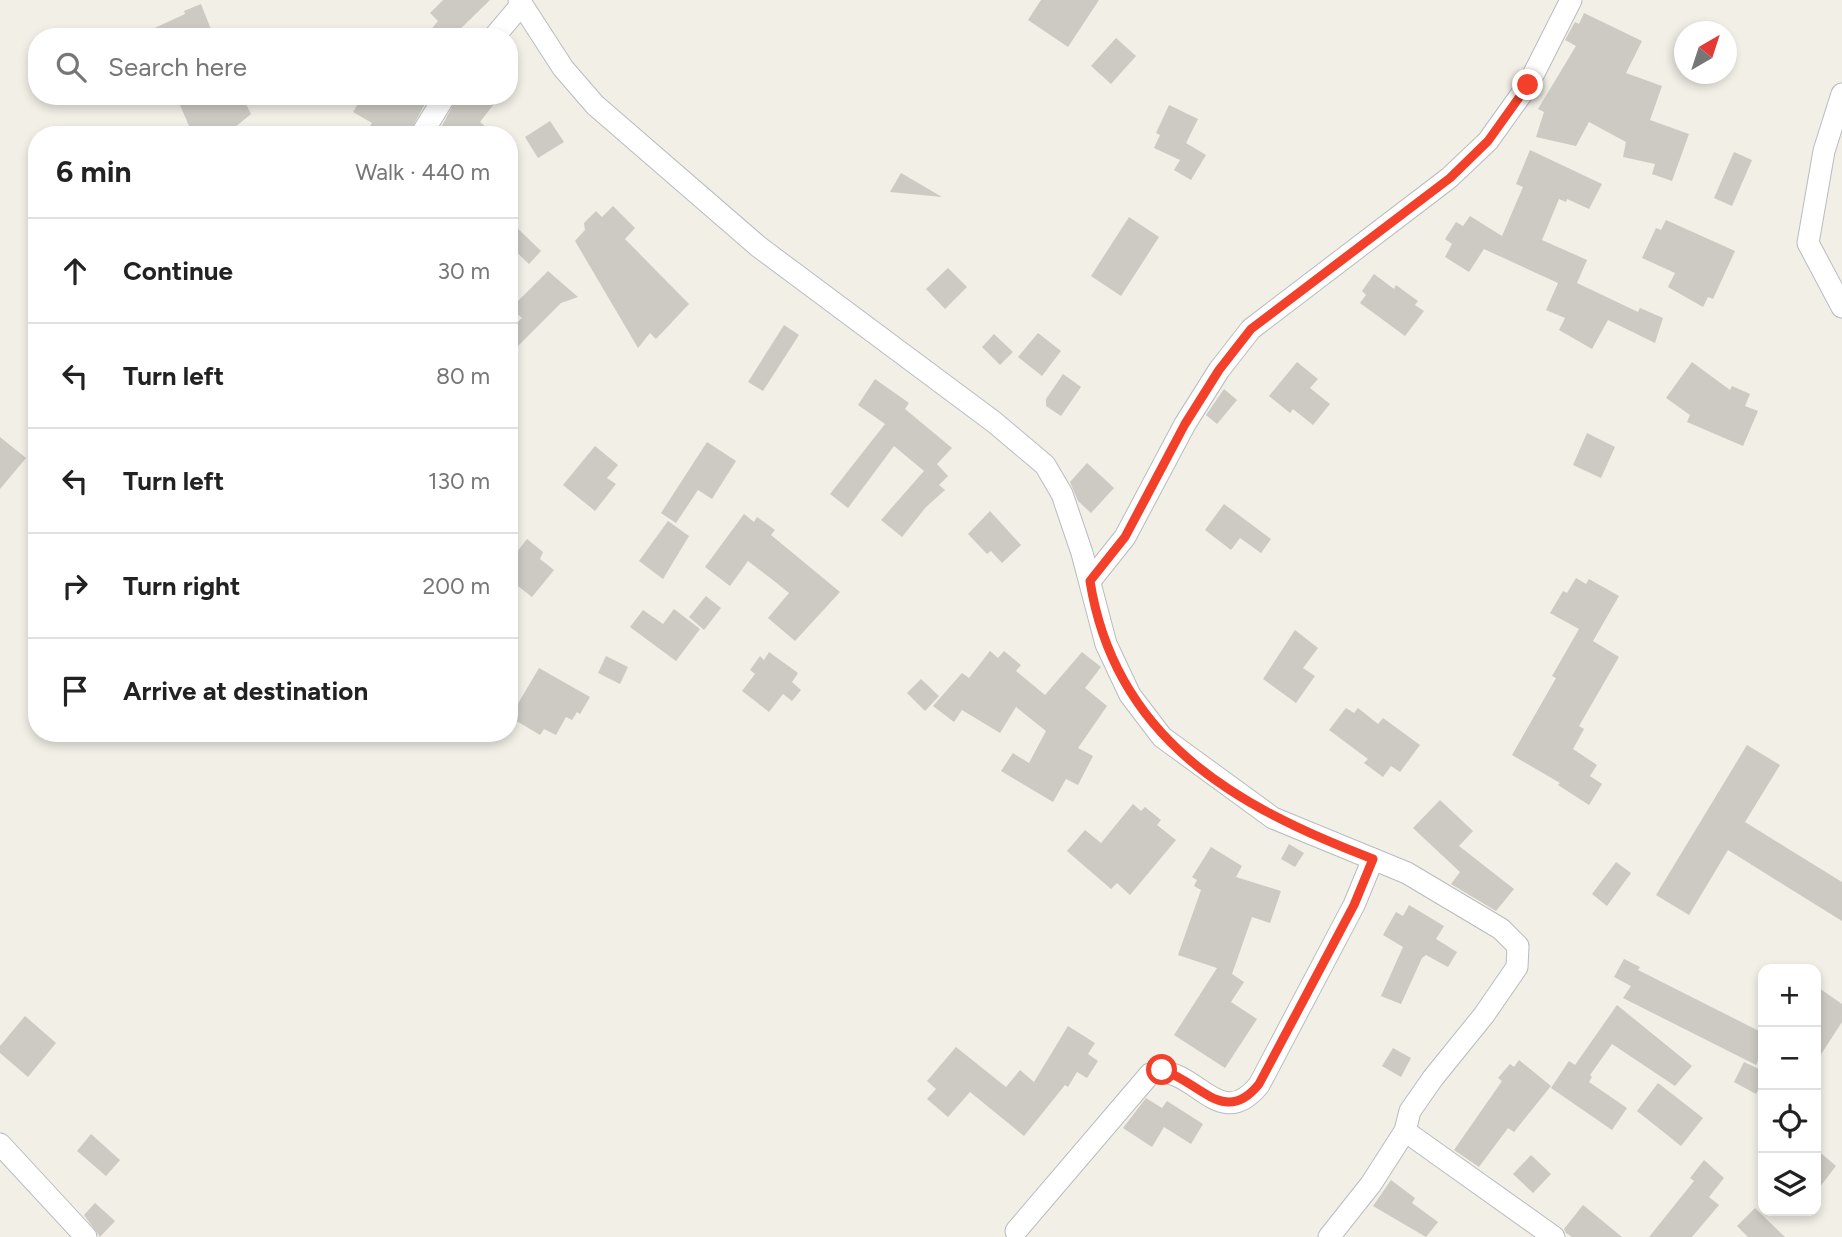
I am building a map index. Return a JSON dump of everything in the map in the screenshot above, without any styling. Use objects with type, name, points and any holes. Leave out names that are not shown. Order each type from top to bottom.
[{"type":"street","points":[[1090,581],[1125,537],[1185,424],[1219,370],[1251,329],[1450,178],[1488,141],[1528,85],[1571,0]]},
{"type":"street","points":[[501,28],[520,3],[563,68],[595,105],[759,247],[994,422],[1045,466],[1062,494],[1090,581],[1106,644],[1130,695],[1163,737],[1273,817],[1407,873],[1501,929],[1518,946],[1520,956],[1517,967],[1497,997],[1433,1077],[1410,1111],[1405,1131],[1371,1184],[1329,1237]]},
{"type":"street","points":[[1842,94],[1824,151],[1808,243],[1842,307]]},
{"type":"street","points":[[427,126],[440,105]]},
{"type":"street","points":[[1016,1231],[1150,1074],[1162,1070],[1178,1075],[1222,1103],[1237,1102],[1250,1096],[1259,1084],[1354,905],[1373,859]]},
{"type":"street","points":[[1405,1131],[1554,1237]]},
{"type":"street","points":[[0,1144],[86,1237]]},
{"type":"building","points":[[443,0],[490,0],[461,28],[432,28],[438,21],[430,13]]},
{"type":"building","points":[[1041,0],[1099,0],[1068,47],[1028,20]]},
{"type":"building","points":[[201,4],[210,28],[155,28],[185,14],[184,11]]},
{"type":"building","points":[[1584,13],[1642,41],[1626,73],[1662,86],[1650,120],[1689,134],[1672,181],[1652,174],[1655,164],[1623,157],[1626,142],[1589,122],[1576,146],[1536,137],[1544,112],[1538,109],[1576,46],[1565,40],[1575,22],[1579,24]]},
{"type":"building","points":[[1116,38],[1136,56],[1111,84],[1091,66]]},
{"type":"building","points":[[180,105],[246,105],[251,114],[236,126],[189,126]]},
{"type":"building","points":[[357,105],[424,105],[413,126],[370,126],[372,123],[353,112]]},
{"type":"building","points":[[453,105],[493,105],[480,122],[485,126],[442,126]]},
{"type":"building","points":[[1169,105],[1198,119],[1186,143],[1206,155],[1191,180],[1174,170],[1180,160],[1154,148],[1160,135],[1156,133]]},
{"type":"building","points":[[550,121],[564,142],[538,158],[525,137]]},
{"type":"building","points":[[1530,150],[1602,184],[1589,209],[1567,199],[1566,202],[1559,199],[1542,240],[1587,260],[1577,283],[1638,312],[1640,308],[1663,318],[1655,343],[1608,320],[1592,349],[1559,330],[1565,318],[1546,310],[1558,283],[1484,249],[1469,272],[1445,257],[1452,244],[1445,239],[1456,222],[1463,226],[1470,216],[1502,236],[1523,187],[1516,184]]},
{"type":"building","points":[[1734,152],[1752,160],[1732,206],[1714,198]]},
{"type":"building","points":[[901,173],[942,197],[890,192]]},
{"type":"building","points":[[613,206],[635,228],[625,239],[689,304],[656,339],[650,333],[638,348],[575,241],[585,230],[584,223],[596,211],[602,217]]},
{"type":"building","points":[[1129,217],[1159,237],[1121,296],[1091,276]]},
{"type":"building","points":[[1666,220],[1735,251],[1713,299],[1708,297],[1703,307],[1668,287],[1675,273],[1642,258],[1656,228],[1661,230]]},
{"type":"building","points":[[518,229],[541,251],[529,264],[518,254]]},
{"type":"building","points":[[948,268],[967,287],[945,309],[926,289]]},
{"type":"building","points":[[548,271],[578,297],[561,303],[518,346],[518,322],[522,318],[518,314],[518,301]]},
{"type":"building","points":[[1374,274],[1394,289],[1396,285],[1418,301],[1415,305],[1424,311],[1405,336],[1360,303],[1366,295],[1362,291]]},
{"type":"building","points":[[784,325],[799,335],[763,391],[748,382]]},
{"type":"building","points":[[1038,333],[1061,351],[1042,376],[1018,357]]},
{"type":"building","points":[[994,334],[1013,352],[1000,365],[982,347]]},
{"type":"building","points":[[1297,362],[1318,379],[1310,388],[1330,404],[1313,425],[1293,409],[1290,413],[1269,396]]},
{"type":"building","points":[[1692,362],[1730,390],[1732,386],[1750,394],[1745,406],[1758,411],[1743,446],[1687,422],[1690,415],[1666,398]]},
{"type":"building","points":[[1063,374],[1081,387],[1061,416],[1046,406],[1046,399]]},
{"type":"building","points":[[875,379],[909,403],[905,409],[952,448],[937,464],[948,476],[939,485],[945,490],[926,507],[902,537],[881,520],[924,471],[894,446],[848,508],[830,494],[885,424],[858,405]]},
{"type":"building","points":[[1224,389],[1237,400],[1217,424],[1206,415]]},
{"type":"building","points":[[1587,433],[1615,447],[1601,478],[1573,465]]},
{"type":"building","points":[[0,437],[26,458],[0,489]]},
{"type":"building","points":[[707,442],[736,461],[712,499],[698,490],[676,523],[661,513]]},
{"type":"building","points":[[595,446],[618,465],[607,478],[616,484],[595,511],[563,485]]},
{"type":"building","points":[[1087,463],[1114,488],[1091,513],[1078,501],[1070,482]]},
{"type":"building","points":[[1224,504],[1271,539],[1261,553],[1240,538],[1231,550],[1205,530]]},
{"type":"building","points":[[990,511],[1021,545],[1002,563],[991,551],[987,554],[968,534]]},
{"type":"building","points":[[744,514],[754,522],[757,517],[775,530],[771,535],[840,592],[795,641],[768,618],[789,593],[748,561],[730,586],[705,567]]},
{"type":"building","points":[[668,521],[689,536],[663,579],[639,561]]},
{"type":"building","points":[[527,539],[543,552],[540,559],[554,570],[532,597],[518,586],[518,550]]},
{"type":"building","points":[[1576,578],[1586,584],[1589,579],[1619,596],[1593,641],[1619,657],[1579,726],[1584,729],[1573,749],[1597,765],[1590,776],[1602,784],[1589,805],[1558,785],[1560,783],[1512,755],[1556,678],[1552,676],[1579,629],[1550,613],[1563,591],[1567,593]]},
{"type":"building","points":[[706,596],[721,608],[704,630],[689,617]]},
{"type":"building","points":[[674,609],[700,629],[676,661],[630,627],[643,610],[663,624]]},
{"type":"building","points":[[1295,630],[1318,648],[1303,668],[1315,676],[1296,703],[1263,679]]},
{"type":"building","points":[[990,651],[998,658],[1004,651],[1021,665],[1016,671],[1045,695],[1082,652],[1101,667],[1085,688],[1107,706],[1078,748],[1093,756],[1078,785],[1066,779],[1053,802],[1001,771],[1013,753],[1029,763],[1046,731],[1016,707],[1000,733],[962,710],[954,722],[933,706],[962,673],[969,678]]},
{"type":"building","points":[[769,652],[798,673],[792,682],[801,690],[792,701],[783,694],[769,712],[742,691],[755,674],[750,670],[760,656],[764,660]]},
{"type":"building","points":[[606,656],[628,667],[620,684],[598,673]]},
{"type":"building","points":[[539,668],[590,697],[580,714],[577,712],[572,720],[566,717],[556,735],[544,729],[540,735],[518,722],[518,703]]},
{"type":"building","points":[[921,679],[939,696],[925,711],[907,693]]},
{"type":"building","points":[[1346,708],[1354,713],[1358,708],[1378,724],[1383,718],[1420,745],[1400,772],[1391,766],[1383,777],[1364,763],[1368,759],[1329,730]]},
{"type":"building","points":[[1747,745],[1780,765],[1745,822],[1842,882],[1842,921],[1728,850],[1689,915],[1656,895]]},
{"type":"building","points":[[1440,800],[1473,831],[1459,846],[1514,889],[1496,911],[1451,884],[1460,872],[1413,828]]},
{"type":"building","points":[[1133,804],[1141,811],[1145,807],[1161,820],[1157,825],[1176,840],[1130,895],[1117,883],[1111,889],[1067,851],[1085,830],[1101,843]]},
{"type":"building","points":[[1289,844],[1304,853],[1295,867],[1281,859]]},
{"type":"building","points":[[1211,847],[1242,866],[1236,877],[1281,891],[1270,923],[1252,917],[1232,974],[1244,982],[1231,1002],[1257,1019],[1225,1068],[1174,1035],[1217,968],[1178,955],[1201,890],[1194,886],[1197,880],[1192,877]]},
{"type":"building","points":[[1616,862],[1631,873],[1607,906],[1592,894]]},
{"type":"building","points":[[1409,905],[1444,926],[1436,939],[1457,952],[1448,967],[1426,955],[1422,958],[1401,1004],[1381,996],[1403,947],[1383,935],[1396,912],[1403,916]]},
{"type":"building","points":[[1624,959],[1640,967],[1638,970],[1758,1030],[1756,1065],[1623,998],[1631,986],[1614,977]]},
{"type":"building","points":[[1821,989],[1842,1004],[1842,1022],[1821,1054]]},
{"type":"building","points":[[1617,1005],[1692,1066],[1675,1086],[1612,1044],[1590,1075],[1592,1077],[1589,1082],[1627,1108],[1612,1130],[1551,1088],[1569,1061],[1575,1065]]},
{"type":"building","points":[[25,1016],[56,1043],[28,1077],[0,1053],[0,1046]]},
{"type":"building","points":[[1068,1026],[1095,1043],[1088,1054],[1098,1061],[1087,1078],[1077,1072],[1068,1087],[1065,1085],[1024,1136],[970,1092],[948,1117],[927,1099],[936,1089],[927,1081],[956,1047],[1006,1087],[1020,1070],[1034,1082]]},
{"type":"building","points":[[1393,1048],[1411,1058],[1401,1077],[1382,1066]]},
{"type":"building","points":[[1519,1060],[1551,1086],[1514,1132],[1508,1128],[1479,1167],[1454,1150],[1502,1081],[1498,1078],[1510,1064],[1514,1067]]},
{"type":"building","points":[[1744,1062],[1758,1069],[1756,1094],[1734,1082]]},
{"type":"building","points":[[1658,1083],[1703,1118],[1681,1146],[1637,1111]]},
{"type":"building","points":[[1146,1098],[1162,1108],[1167,1101],[1203,1124],[1191,1144],[1164,1127],[1152,1147],[1123,1128]]},
{"type":"building","points":[[91,1134],[120,1160],[106,1176],[77,1151]]},
{"type":"building","points":[[1821,1153],[1836,1166],[1821,1186]]},
{"type":"building","points":[[1531,1155],[1551,1174],[1533,1193],[1513,1174]]},
{"type":"building","points":[[1704,1160],[1724,1178],[1709,1197],[1719,1205],[1692,1237],[1649,1237],[1694,1181],[1690,1178]]},
{"type":"building","points":[[1391,1180],[1415,1198],[1412,1203],[1438,1222],[1426,1237],[1373,1206]]},
{"type":"building","points":[[95,1203],[115,1221],[100,1237],[84,1215]]},
{"type":"building","points":[[1583,1205],[1622,1237],[1572,1237],[1566,1233],[1564,1229]]},
{"type":"building","points":[[1755,1208],[1758,1216],[1763,1216],[1785,1237],[1748,1237],[1737,1226]]},
{"type":"route","points":[[1162,1070],[1178,1075],[1222,1103],[1237,1102],[1250,1096],[1259,1084],[1354,905],[1373,859],[1273,817],[1228,788],[1163,737],[1130,695],[1106,644],[1090,581],[1125,537],[1185,424],[1219,370],[1251,329],[1450,178],[1488,141],[1528,85]]}]
